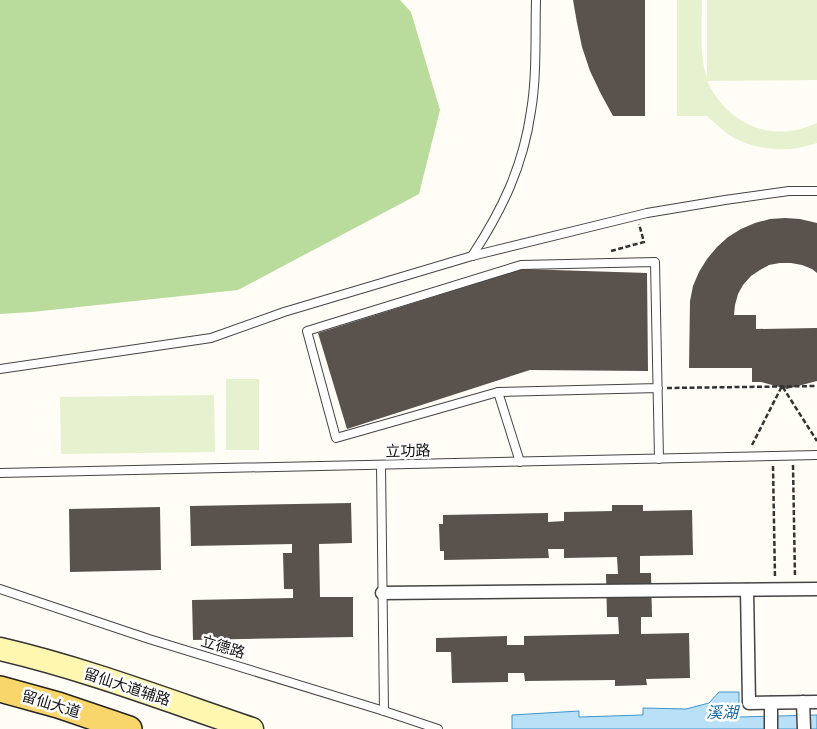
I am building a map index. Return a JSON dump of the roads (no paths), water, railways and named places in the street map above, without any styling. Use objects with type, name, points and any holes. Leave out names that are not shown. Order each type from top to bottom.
[{"type":"main road","name":"留仙大道辅路","points":[[0,650],[98,676],[252,729]]},
{"type":"main road","name":"留仙大道","points":[[0,689],[58,705],[129,729]]},
{"type":"street","points":[[382,593],[817,588]]},
{"type":"street","points":[[747,590],[749,703],[817,702]]},
{"type":"street","points":[[803,702],[804,729]]},
{"type":"street","points":[[771,703],[771,729]]},
{"type":"lane","points":[[472,256],[504,202],[516,173],[525,142],[534,80],[536,0]]},
{"type":"lane","points":[[0,369],[211,338],[284,312],[472,256],[647,213],[789,191],[817,191]]},
{"type":"lane","points":[[658,388],[498,392],[336,438],[307,330],[521,265],[654,262],[658,388],[659,459]]},
{"type":"lane","points":[[498,392],[520,462]]},
{"type":"lane","name":"立功路","points":[[0,473],[817,455]]},
{"type":"lane","points":[[381,465],[384,711]]},
{"type":"lane","name":"立德路","points":[[0,589],[148,639],[438,729]]},
{"type":"water","name":"溪湖","points":[[719,692],[739,692],[739,717],[817,715],[817,729],[512,729],[512,715],[579,711],[579,717],[643,715],[643,708],[686,709],[709,703]]}]
